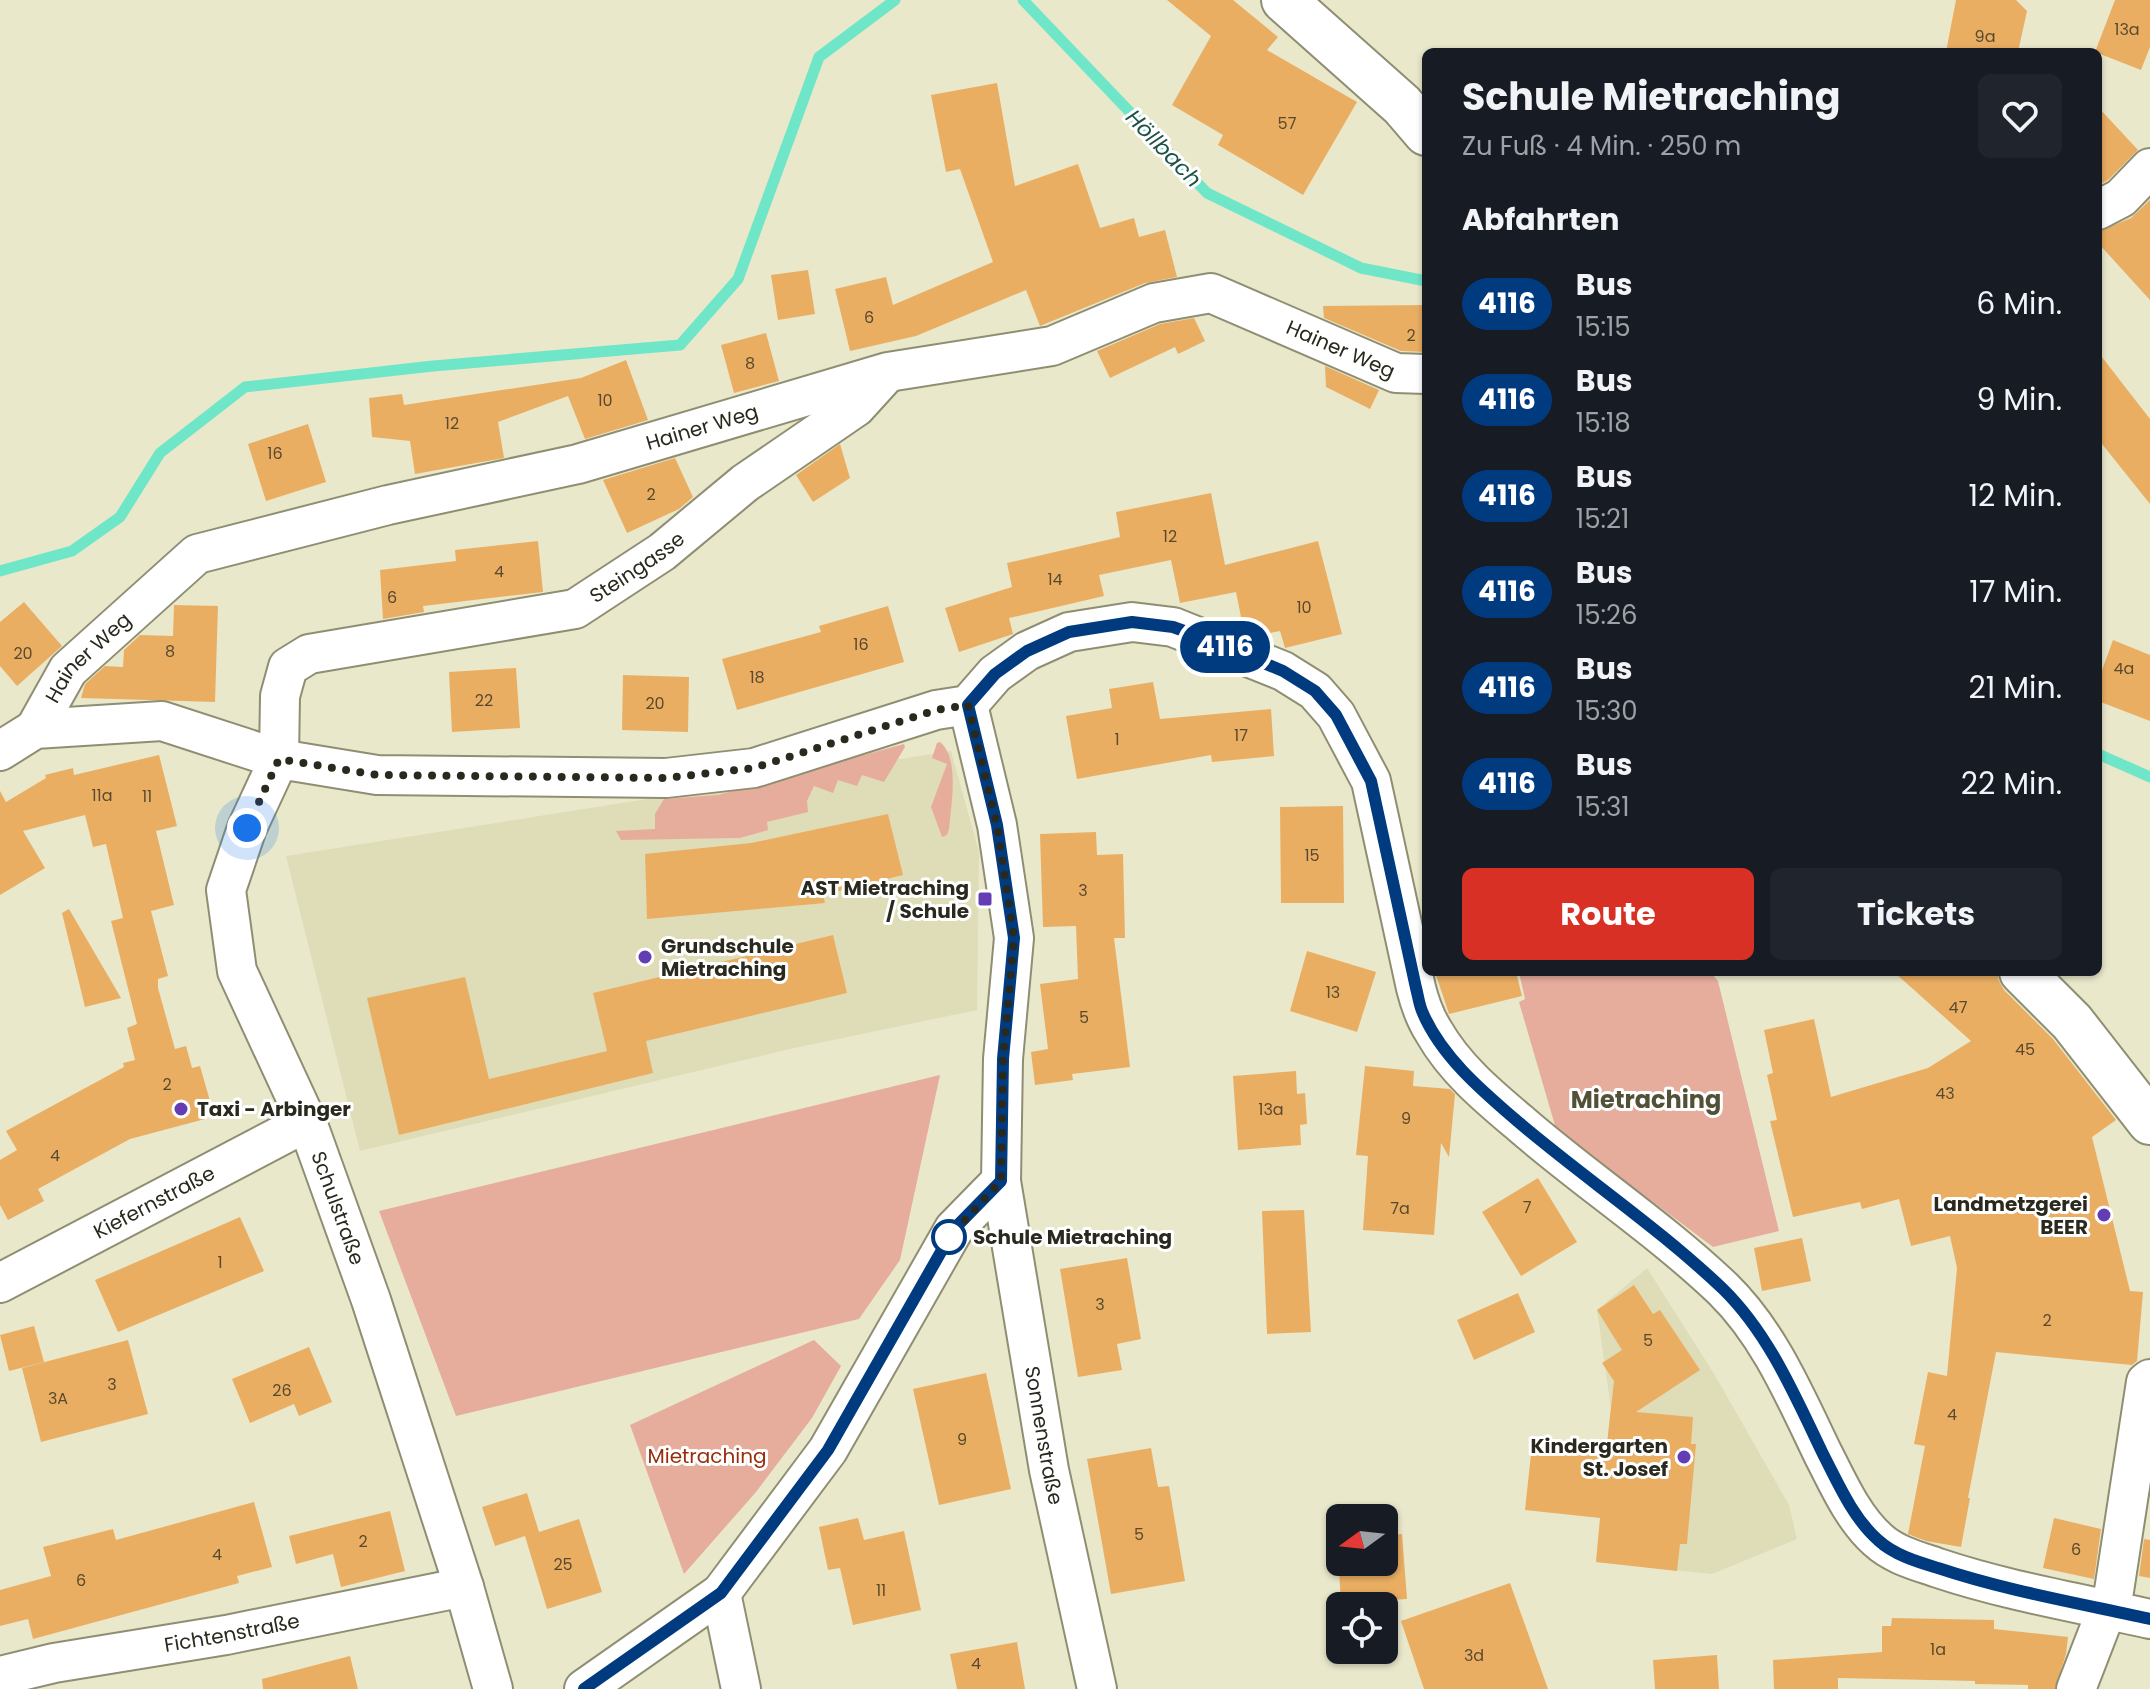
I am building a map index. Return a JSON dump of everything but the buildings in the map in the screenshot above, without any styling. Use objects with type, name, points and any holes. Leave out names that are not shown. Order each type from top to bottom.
[{"type":"main road","points":[[1284,0],[1402,105],[1422,128]]},
{"type":"main road","points":[[2026,976],[2072,1022],[2150,1122]]},
{"type":"street","points":[[2102,208],[2121,198],[2150,168]]},
{"type":"street","name":"Hainer Weg","points":[[35,729],[68,670],[197,554],[388,505],[578,464],[888,372],[1052,346],[1154,303],[1211,293],[1396,373],[1422,374]]},
{"type":"street","name":"Steingasse","points":[[279,759],[280,696],[288,667],[309,654],[575,609],[662,552],[745,483],[856,407],[888,372]]},
{"type":"street","points":[[279,759],[377,775],[666,778],[754,768],[936,710],[968,705],[995,674],[1027,651],[1069,632],[1132,622],[1173,627],[1283,671],[1315,691],[1336,715],[1371,781],[1422,1011],[1435,1035],[1463,1071],[1556,1155],[1676,1246],[1725,1291],[1782,1368],[1839,1486],[1878,1541],[1903,1556],[1979,1582],[2150,1619]]},
{"type":"street","name":"Sonnenstraße","points":[[968,705],[997,825],[1014,938],[1003,1059],[1001,1181],[1049,1470],[1097,1689]]},
{"type":"street","name":"Hainer Weg","points":[[0,751],[35,729],[162,721],[279,759]]},
{"type":"street","name":"Schulstraße","points":[[279,759],[247,828],[226,890],[237,971],[307,1122],[371,1300],[464,1587],[493,1689]]},
{"type":"street","name":"Kiefernstraße","points":[[0,1283],[307,1122]]},
{"type":"street","points":[[584,1689],[721,1593],[828,1450],[954,1229],[1001,1181]]},
{"type":"street","points":[[2076,1689],[2114,1591],[2146,1382],[2150,1379]]},
{"type":"street","name":"Fichtenstraße","points":[[0,1676],[54,1663],[226,1635],[464,1587]]},
{"type":"street","points":[[721,1593],[741,1689]]},
{"type":"shaded area","name":"Grundschule Mietraching","points":[[951,751],[979,852],[977,1010],[790,1049],[360,1151],[286,856]]},
{"type":"shaded area","name":"Kindergarten St. Josef","points":[[1647,1268],[1716,1377],[1789,1505],[1797,1539],[1712,1574],[1596,1562],[1611,1409],[1597,1310]]},
{"type":"green space","points":[[940,742],[950,759],[953,782],[949,829],[947,835],[942,837],[931,807],[947,764],[932,758]]},
{"type":"green space","points":[[904,744],[884,782],[862,775],[857,786],[838,780],[833,793],[814,786],[807,801],[808,812],[767,822],[768,830],[740,838],[621,840],[616,831],[655,829],[655,814],[664,799],[718,795]]},
{"type":"green space","points":[[1520,976],[1714,976],[1718,981],[1779,1231],[1713,1247],[1556,1129],[1519,1002],[1525,999]]},
{"type":"green space","points":[[940,1075],[900,1260],[859,1319],[456,1416],[379,1211]]},
{"type":"green space","name":"Mietraching","points":[[814,1340],[841,1366],[812,1418],[756,1492],[684,1574],[630,1425]]},
{"type":"waterway","points":[[0,571],[72,551],[120,517],[160,453],[245,387],[433,366],[680,345],[738,279],[819,57],[895,0]]},
{"type":"waterway","name":"Höllbach","points":[[1023,0],[1207,193],[1361,268],[1422,280]]},
{"type":"waterway","name":"Höllbach","points":[[2102,756],[2150,777]]},
{"type":"bus line","name":"4116","points":[[584,1689],[721,1593],[828,1450],[954,1229],[1001,1181],[1003,1059],[1014,938],[997,825],[968,705],[995,674],[1027,651],[1069,632],[1132,622],[1173,627],[1283,671],[1315,691],[1336,715],[1371,781],[1416,988],[1422,1011],[1435,1035],[1463,1071],[1497,1104],[1556,1155],[1676,1246],[1725,1291],[1782,1368],[1839,1486],[1878,1541],[1903,1556],[1979,1582],[2150,1619]]},
{"type":"place","name":"AST Mietraching / Schule","points":[[985,899]]},
{"type":"place","name":"Grundschule Mietraching","points":[[645,957]]},
{"type":"place","name":"Taxi - Arbinger","points":[[181,1109]]},
{"type":"place","name":"Landmetzgerei BEER","points":[[2104,1215]]},
{"type":"place","name":"Schule Mietraching","points":[[949,1237]]},
{"type":"place","name":"Kindergarten St. Josef","points":[[1684,1457]]},
{"type":"district","name":"Mietraching","points":[[1646,1100]]},
{"type":"route","points":[[247,828],[279,759],[377,775],[666,778],[754,768],[936,710],[968,705],[997,825],[1014,938],[1003,1059],[1001,1181],[949,1237]]}]
